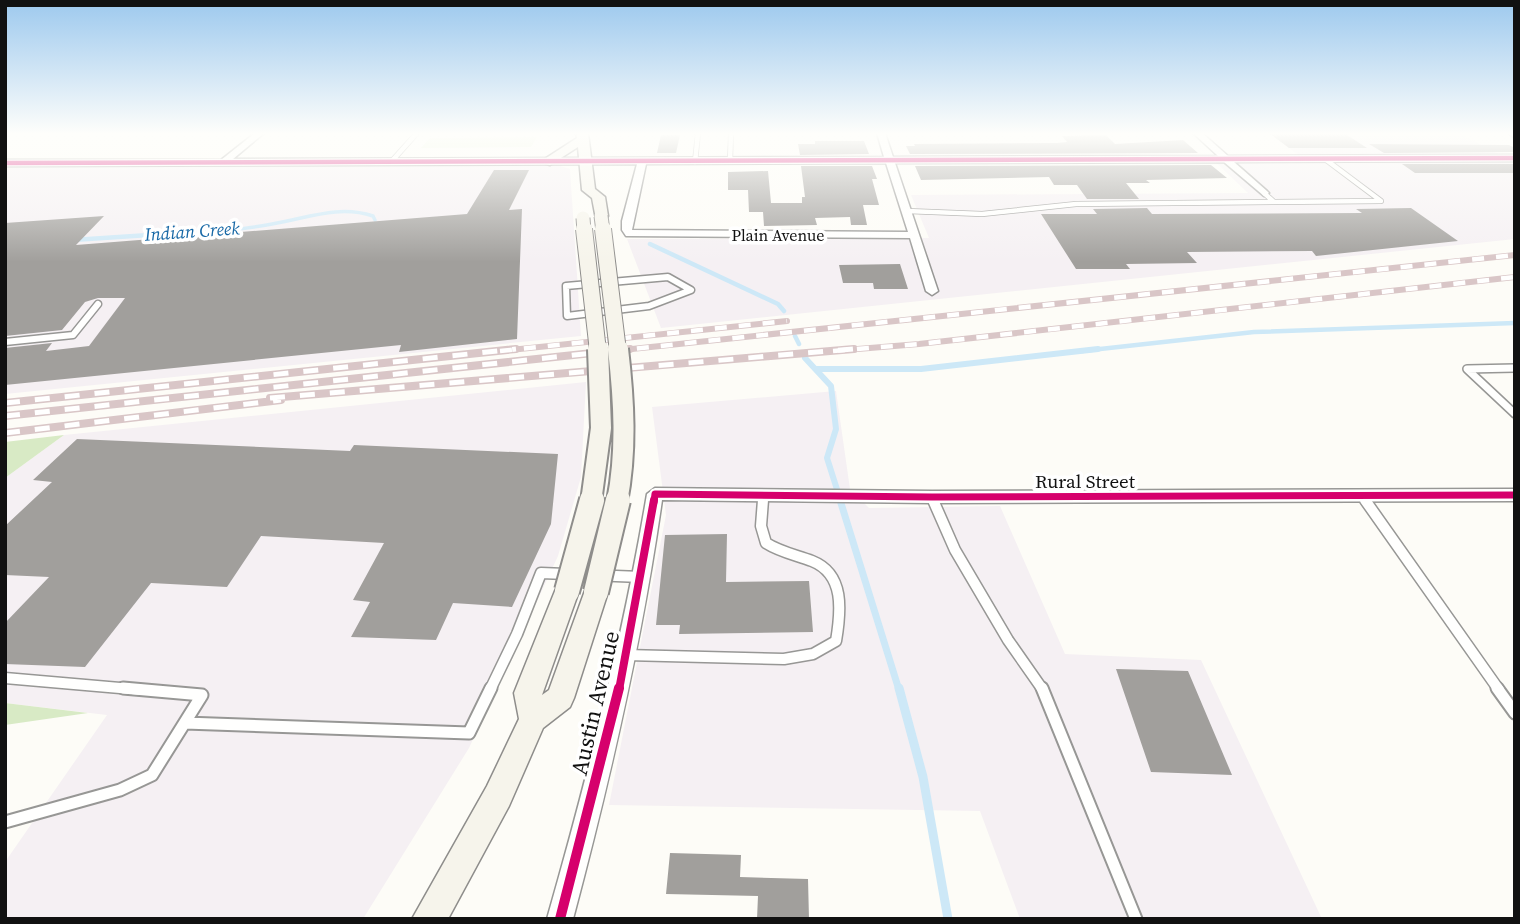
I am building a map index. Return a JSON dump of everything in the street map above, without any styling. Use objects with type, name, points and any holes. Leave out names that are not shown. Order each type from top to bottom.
[{"type":"main road","points":[[533,719],[528,692],[567,591],[588,518],[601,428],[585,176]]},
{"type":"main road","points":[[429,919],[498,796],[533,719],[560,698],[596,592],[618,498],[624,401],[587,206]]},
{"type":"street","name":"Plain Avenue","points":[[639,176],[627,230],[630,234],[915,235]]},
{"type":"street","points":[[895,176],[932,291]]},
{"type":"street","points":[[1246,176],[1264,192]]},
{"type":"street","name":"Rural Street","points":[[655,494],[932,497],[1515,495]]},
{"type":"street","name":"Austin Avenue","points":[[560,919],[626,655],[643,577],[655,494]]},
{"type":"lane","points":[[907,211],[982,214],[1076,204],[1381,201],[1348,176]]},
{"type":"lane","points":[[1264,192],[1275,202]]},
{"type":"lane","points":[[668,277],[691,290],[675,300],[649,306],[567,316],[566,286],[668,277]]},
{"type":"lane","points":[[5,342],[73,335],[98,304]]},
{"type":"lane","points":[[1515,368],[1467,369],[1515,414]]},
{"type":"lane","points":[[626,655],[784,659],[813,654],[836,641],[840,619],[833,576],[821,565],[780,553],[766,543],[761,526],[762,495]]},
{"type":"lane","points":[[1362,496],[1515,713]]},
{"type":"lane","points":[[932,497],[955,550],[1008,640],[1041,686],[1136,919]]},
{"type":"lane","points":[[185,723],[470,733],[517,634],[541,573],[643,577]]},
{"type":"lane","points":[[5,678],[202,695],[152,775],[120,790],[5,822]]},
{"type":"shaded area","points":[[5,176],[570,176],[581,336],[5,394]]},
{"type":"shaded area","points":[[1230,176],[1515,176],[1515,239],[661,328],[627,239],[929,238],[911,195],[1248,193]]},
{"type":"shaded area","points":[[586,382],[581,477],[558,556],[469,748],[363,919],[5,919],[5,862],[107,715],[5,703],[5,478],[64,435]]},
{"type":"shaded area","points":[[836,391],[850,489],[869,508],[1000,506],[1065,654],[1201,660],[1322,919],[1020,919],[980,811],[609,805],[666,515],[652,407]]},
{"type":"green space","points":[[64,435],[5,478],[5,442]]},
{"type":"green space","points":[[5,703],[88,713],[5,725]]},
{"type":"building","points":[[490,176],[526,176],[509,210],[522,209],[517,339],[399,352],[401,345],[5,385],[5,348],[52,343],[46,351],[89,346],[125,298],[98,298],[85,302],[62,330],[5,336],[5,223],[104,216],[76,245],[467,214]]},
{"type":"building","points":[[728,176],[768,176],[771,203],[802,203],[802,197],[805,197],[802,176],[876,176],[877,179],[872,179],[879,205],[863,205],[867,225],[851,225],[850,217],[815,218],[817,225],[764,226],[763,212],[749,212],[748,190],[728,190]]},
{"type":"building","points":[[919,176],[1227,178],[1126,183],[1139,199],[1087,199],[1077,185],[1054,185],[1049,177],[921,180]]},
{"type":"building","points":[[1147,208],[1152,214],[1362,213],[1356,209],[1411,208],[1458,241],[1316,256],[1312,251],[1187,252],[1197,263],[1126,264],[1130,269],[1076,269],[1041,214],[1097,214],[1093,209]]},
{"type":"building","points":[[900,264],[908,289],[874,289],[873,283],[843,283],[839,265]]},
{"type":"building","points":[[77,439],[350,451],[354,445],[558,454],[551,524],[512,607],[453,603],[436,640],[351,637],[370,602],[353,600],[384,543],[261,536],[227,587],[151,583],[85,667],[5,664],[5,623],[49,577],[5,575],[5,526],[52,482],[33,480]]},
{"type":"building","points":[[727,534],[726,582],[809,581],[813,632],[679,634],[680,625],[656,625],[665,535]]},
{"type":"building","points":[[1116,669],[1188,671],[1232,775],[1151,772]]},
{"type":"building","points":[[670,853],[741,855],[740,877],[808,879],[809,919],[757,919],[758,896],[666,894]]},
{"type":"waterway","name":"Indian Creek","points":[[239,229],[337,212],[361,213],[373,216],[375,220]]},
{"type":"waterway","name":"Indian Creek","points":[[73,240],[239,229]]},
{"type":"waterway","name":"Indian Creek","points":[[223,231],[239,229]]},
{"type":"waterway","points":[[650,244],[778,304],[784,311]]},
{"type":"waterway","points":[[1082,351],[1254,332],[1515,323]]},
{"type":"waterway","points":[[795,336],[799,344]]},
{"type":"waterway","points":[[817,369],[921,369],[1098,349]]},
{"type":"waterway","points":[[805,358],[831,386],[836,429],[827,458],[841,502]]},
{"type":"waterway","points":[[840,500],[899,690]]},
{"type":"waterway","points":[[899,688],[923,777],[948,919]]},
{"type":"railway","points":[[613,351],[1515,255]]},
{"type":"railway","points":[[833,351],[919,344],[1515,277]]},
{"type":"railway","points":[[500,351],[787,321]]},
{"type":"railway","points":[[5,403],[516,349]]},
{"type":"railway","points":[[5,416],[630,349]]},
{"type":"railway","points":[[270,398],[854,349]]},
{"type":"railway","points":[[5,433],[281,400]]},
{"type":"cycle path","points":[[560,919],[615,708],[655,494],[932,497],[1515,495]]}]
